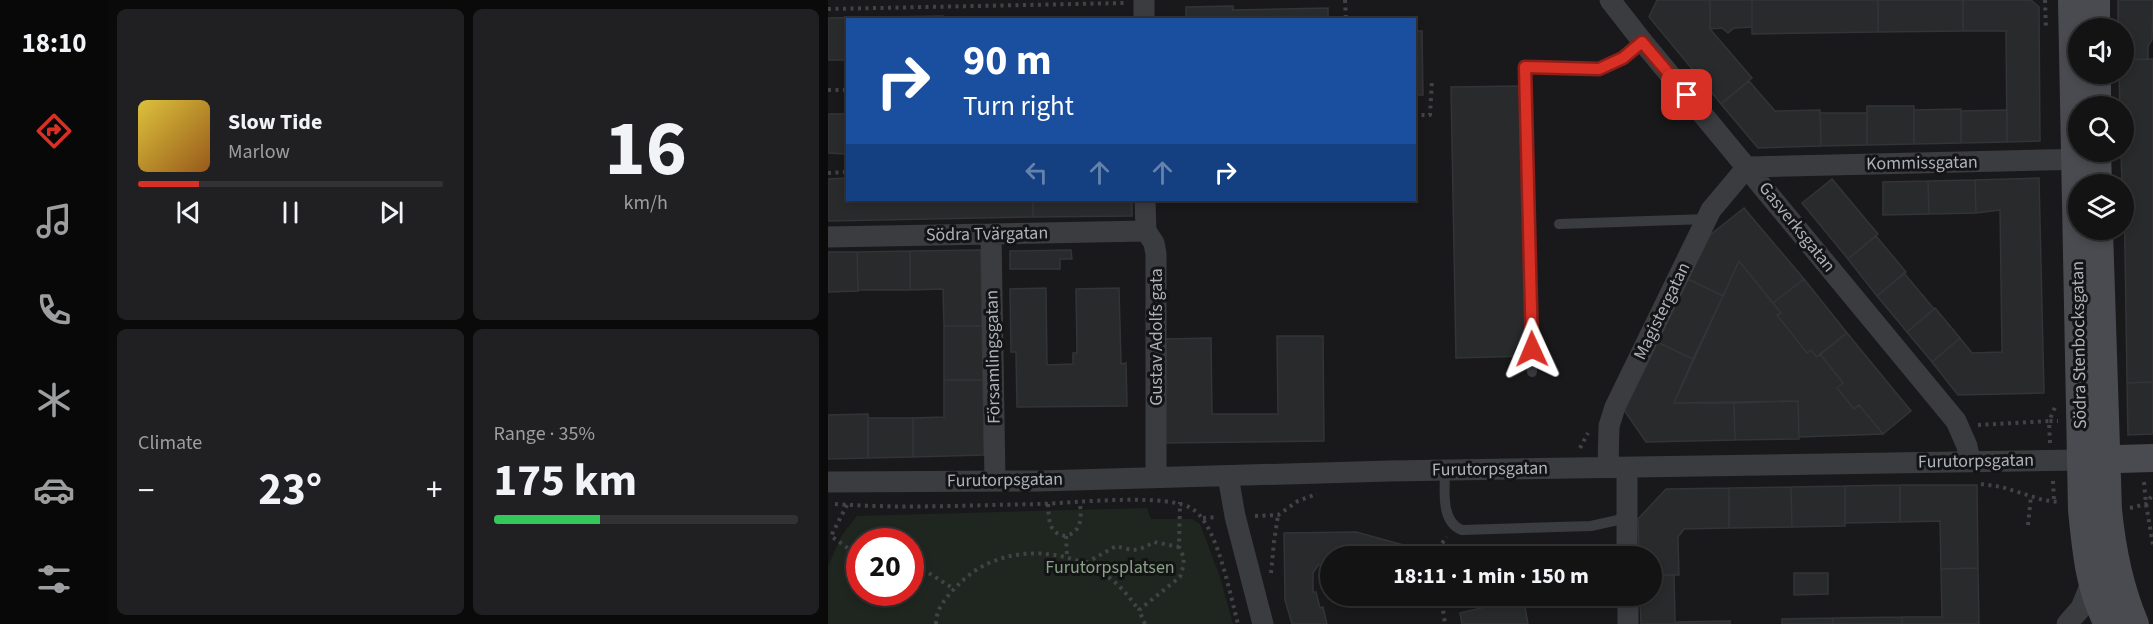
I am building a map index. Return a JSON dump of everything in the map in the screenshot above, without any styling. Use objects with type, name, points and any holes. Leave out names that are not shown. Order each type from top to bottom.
[{"type":"main road","name":"Södra Stenbocksgatan","points":[[2072,0],[2092,164],[2081,393],[2092,460],[2121,586],[2135,624]]},
{"type":"main road","points":[[2096,0],[2096,18]]},
{"type":"main road","name":"Södra Stenbocksgatan","points":[[2099,240],[2092,460],[2082,510],[2087,561],[2108,624]]},
{"type":"main road","name":"Furutorpsgatan","points":[[2092,460],[2153,458]]},
{"type":"street","points":[[1144,0],[1144,18]]},
{"type":"street","name":"Gasverksgatan","points":[[1610,0],[1958,426],[1968,446],[1970,461]]},
{"type":"street","name":"Kommissgatan","points":[[1747,166],[2092,164]]},
{"type":"street","name":"Magistergatan","points":[[1627,546],[1627,518],[1609,426],[1615,407],[1715,203],[1747,166]]},
{"type":"street","name":"Gustav Adolfs gata","points":[[1145,201],[1146,231],[1154,243],[1156,254],[1156,477]]},
{"type":"street","name":"Södra Tvärgatan","points":[[828,237],[1146,231]]},
{"type":"street","name":"Församlingsgatan","points":[[991,234],[996,480]]},
{"type":"street","name":"Furutorpsgatan","points":[[828,482],[2092,460]]},
{"type":"street","points":[[1228,476],[1235,516],[1263,624]]},
{"type":"street","points":[[2067,624],[2081,608],[2092,581]]},
{"type":"street","points":[[1628,606],[1628,624]]},
{"type":"lane","points":[[1532,372],[1525,67],[1599,69],[1623,58],[1642,42]]},
{"type":"lane","points":[[1559,224],[1707,218]]},
{"type":"lane","points":[[1445,470],[1449,520],[1455,526],[1468,530],[1591,526],[1627,518]]},
{"type":"path","points":[[828,9],[1123,4],[1126,0]]},
{"type":"path","points":[[1345,0],[1346,18]]},
{"type":"path","points":[[2045,0],[2047,32]]},
{"type":"path","points":[[1416,115],[1430,116],[1432,80]]},
{"type":"path","points":[[828,90],[846,90]]},
{"type":"path","points":[[828,173],[846,172]]},
{"type":"path","points":[[1958,426],[2049,421],[2057,401]]},
{"type":"path","points":[[1139,610],[1180,577],[1184,567],[1184,558],[1179,547],[1181,477]]},
{"type":"path","points":[[1203,518],[1278,515],[1298,501],[1318,494]]},
{"type":"path","points":[[2153,494],[2146,504],[2153,545]]},
{"type":"path","points":[[2028,525],[2031,496]]},
{"type":"path","points":[[828,504],[1048,504],[1146,501],[1180,503],[1193,508],[1203,518],[1219,555],[1238,624]]},
{"type":"path","points":[[1048,504],[1050,526],[1060,535],[1066,536],[1078,530],[1080,503]]},
{"type":"path","points":[[846,547],[831,536],[847,505]]},
{"type":"path","points":[[1271,575],[1278,515]]},
{"type":"path","points":[[1440,546],[1455,526]]},
{"type":"path","points":[[1066,536],[1067,556]]},
{"type":"path","points":[[1086,563],[1116,546],[1131,551],[1140,550],[1154,542],[1179,547]]},
{"type":"path","points":[[936,624],[938,611],[967,575],[982,566],[1019,554],[1044,553],[1067,556],[1086,563],[1108,576],[1123,589],[1139,610],[1145,624]]},
{"type":"path","points":[[924,570],[954,589]]},
{"type":"path","points":[[1442,606],[1445,624]]},
{"type":"green space","name":"Furutorpsplatsen","points":[[1147,508],[1151,519],[1192,519],[1200,524],[1220,577],[1233,624],[828,624],[828,566],[846,530],[846,606],[924,606],[924,528],[848,528],[857,516]]},
{"type":"building","points":[[1657,0],[1710,0],[1710,29],[1752,78],[1721,104],[1649,17]]},
{"type":"building","points":[[1710,0],[1752,0],[1752,27],[1734,28],[1728,33],[1722,28],[1710,29]]},
{"type":"building","points":[[1752,0],[1878,0],[1878,32],[1752,34]]},
{"type":"building","points":[[1878,0],[1963,0],[1963,31],[1878,32]]},
{"type":"building","points":[[1963,0],[2031,0],[2039,7],[2040,141],[2007,142],[2006,31],[1963,31]]},
{"type":"building","points":[[2118,0],[2153,0],[2152,40],[2148,46],[2148,59],[2134,60],[2134,18],[2118,18]]},
{"type":"building","points":[[1233,6],[1233,10],[1328,8],[1328,18],[1186,18],[1186,7]]},
{"type":"building","points":[[943,16],[943,18],[846,18],[846,60],[828,60],[828,18]]},
{"type":"building","points":[[1416,31],[1422,31],[1423,95],[1416,95]]},
{"type":"building","points":[[2153,59],[2153,382],[2127,383],[2125,240],[2134,240],[2134,174],[2122,174],[2121,162],[2134,162],[2134,96],[2120,96],[2119,84],[2134,84],[2134,60]]},
{"type":"building","points":[[1749,81],[1775,111],[1820,110],[1821,146],[1758,148],[1721,104]]},
{"type":"building","points":[[1521,86],[1526,356],[1456,358],[1451,87]]},
{"type":"building","points":[[1867,106],[1914,106],[1914,144],[1867,145]]},
{"type":"building","points":[[1961,109],[1961,143],[1914,144],[1914,110]]},
{"type":"building","points":[[2007,110],[2007,142],[1961,143],[1961,111]]},
{"type":"building","points":[[1820,113],[1867,113],[1867,145],[1821,146]]},
{"type":"building","points":[[828,114],[845,114],[845,154],[828,153]]},
{"type":"building","points":[[846,178],[846,201],[1033,201],[1033,217],[828,221],[828,179]]},
{"type":"building","points":[[2039,178],[2044,393],[1958,395],[1932,362],[1960,338],[1972,353],[2002,352],[2000,210],[1976,213],[1975,180]]},
{"type":"building","points":[[1832,179],[1878,234],[1848,259],[1802,203]]},
{"type":"building","points":[[1975,180],[1976,213],[1929,214],[1928,181]]},
{"type":"building","points":[[1928,181],[1929,214],[1883,215],[1883,182]]},
{"type":"building","points":[[1033,201],[1132,201],[1132,216],[1033,217]]},
{"type":"building","points":[[1744,208],[1804,279],[1773,303],[1739,261],[1723,296],[1688,279],[1710,235]]},
{"type":"building","points":[[1876,236],[1906,272],[1877,296],[1848,259]]},
{"type":"building","points":[[981,250],[982,326],[944,326],[943,289],[910,290],[910,251]]},
{"type":"building","points":[[1071,250],[1072,259],[1060,259],[1060,269],[1010,269],[1010,251]]},
{"type":"building","points":[[910,251],[910,290],[858,290],[857,252]]},
{"type":"building","points":[[828,252],[857,252],[858,291],[828,292]]},
{"type":"building","points":[[1739,261],[1781,313],[1777,315],[1807,353],[1811,350],[1817,357],[1820,354],[1843,383],[1837,388],[1854,409],[1859,405],[1883,434],[1799,437],[1798,401],[1674,403]]},
{"type":"building","points":[[1904,273],[1934,309],[1907,332],[1877,296]]},
{"type":"building","points":[[1688,279],[1723,296],[1693,359],[1657,342]]},
{"type":"building","points":[[1804,279],[1847,333],[1817,357],[1811,350],[1807,353],[1777,315],[1781,313],[1773,303]]},
{"type":"building","points":[[1046,288],[1047,365],[1073,364],[1073,353],[1077,353],[1076,289],[1119,288],[1121,364],[1126,363],[1127,406],[1017,407],[1016,352],[1011,352],[1010,289]]},
{"type":"building","points":[[1935,308],[1960,338],[1932,362],[1907,332]]},
{"type":"building","points":[[944,326],[982,326],[983,380],[944,380]]},
{"type":"building","points":[[1847,333],[1911,411],[1883,434],[1859,405],[1854,409],[1837,388],[1843,383],[1820,354]]},
{"type":"building","points":[[1277,336],[1323,336],[1324,441],[1164,443],[1163,339],[1211,338],[1212,414],[1278,414]]},
{"type":"building","points":[[1657,342],[1693,359],[1674,403],[1734,403],[1735,440],[1646,442],[1624,410]]},
{"type":"building","points":[[944,380],[983,380],[984,455],[913,457],[913,418],[944,417]]},
{"type":"building","points":[[2153,382],[2153,434],[2128,435],[2127,383]]},
{"type":"building","points":[[1798,401],[1799,439],[1735,440],[1734,403]]},
{"type":"building","points":[[868,414],[868,458],[828,459],[828,415]]},
{"type":"building","points":[[868,418],[913,418],[913,457],[868,458]]},
{"type":"building","points":[[1900,485],[1977,485],[1978,568],[1941,569],[1940,521],[1900,522]]},
{"type":"building","points":[[1900,485],[1900,522],[1845,523],[1845,486]]},
{"type":"building","points":[[1845,486],[1845,526],[1792,527],[1791,487]]},
{"type":"building","points":[[1791,487],[1792,527],[1729,528],[1729,488]]},
{"type":"building","points":[[1729,488],[1729,528],[1684,529],[1678,537],[1679,575],[1662,575],[1662,546],[1639,546],[1638,519],[1666,489]]},
{"type":"building","points":[[1356,532],[1407,546],[1320,546],[1320,565],[1313,573],[1313,592],[1316,592],[1320,608],[1323,607],[1327,624],[1292,624],[1285,600],[1284,533]]},
{"type":"building","points":[[1978,568],[1979,624],[1902,624],[1902,617],[1942,617],[1941,569]]},
{"type":"building","points":[[1794,573],[1828,573],[1828,594],[1794,595]]},
{"type":"building","points":[[1662,575],[1674,575],[1675,622],[1730,621],[1730,624],[1641,624],[1640,606],[1662,606]]},
{"type":"building","points":[[1489,606],[1524,606],[1528,624],[1462,624],[1460,613]]},
{"type":"building","points":[[1902,617],[1902,624],[1833,624],[1833,618]]},
{"type":"building","points":[[1833,618],[1833,624],[1782,624],[1782,619]]},
{"type":"route","points":[[1532,349],[1525,67],[1599,69],[1623,58],[1642,42],[1687,95]]}]
